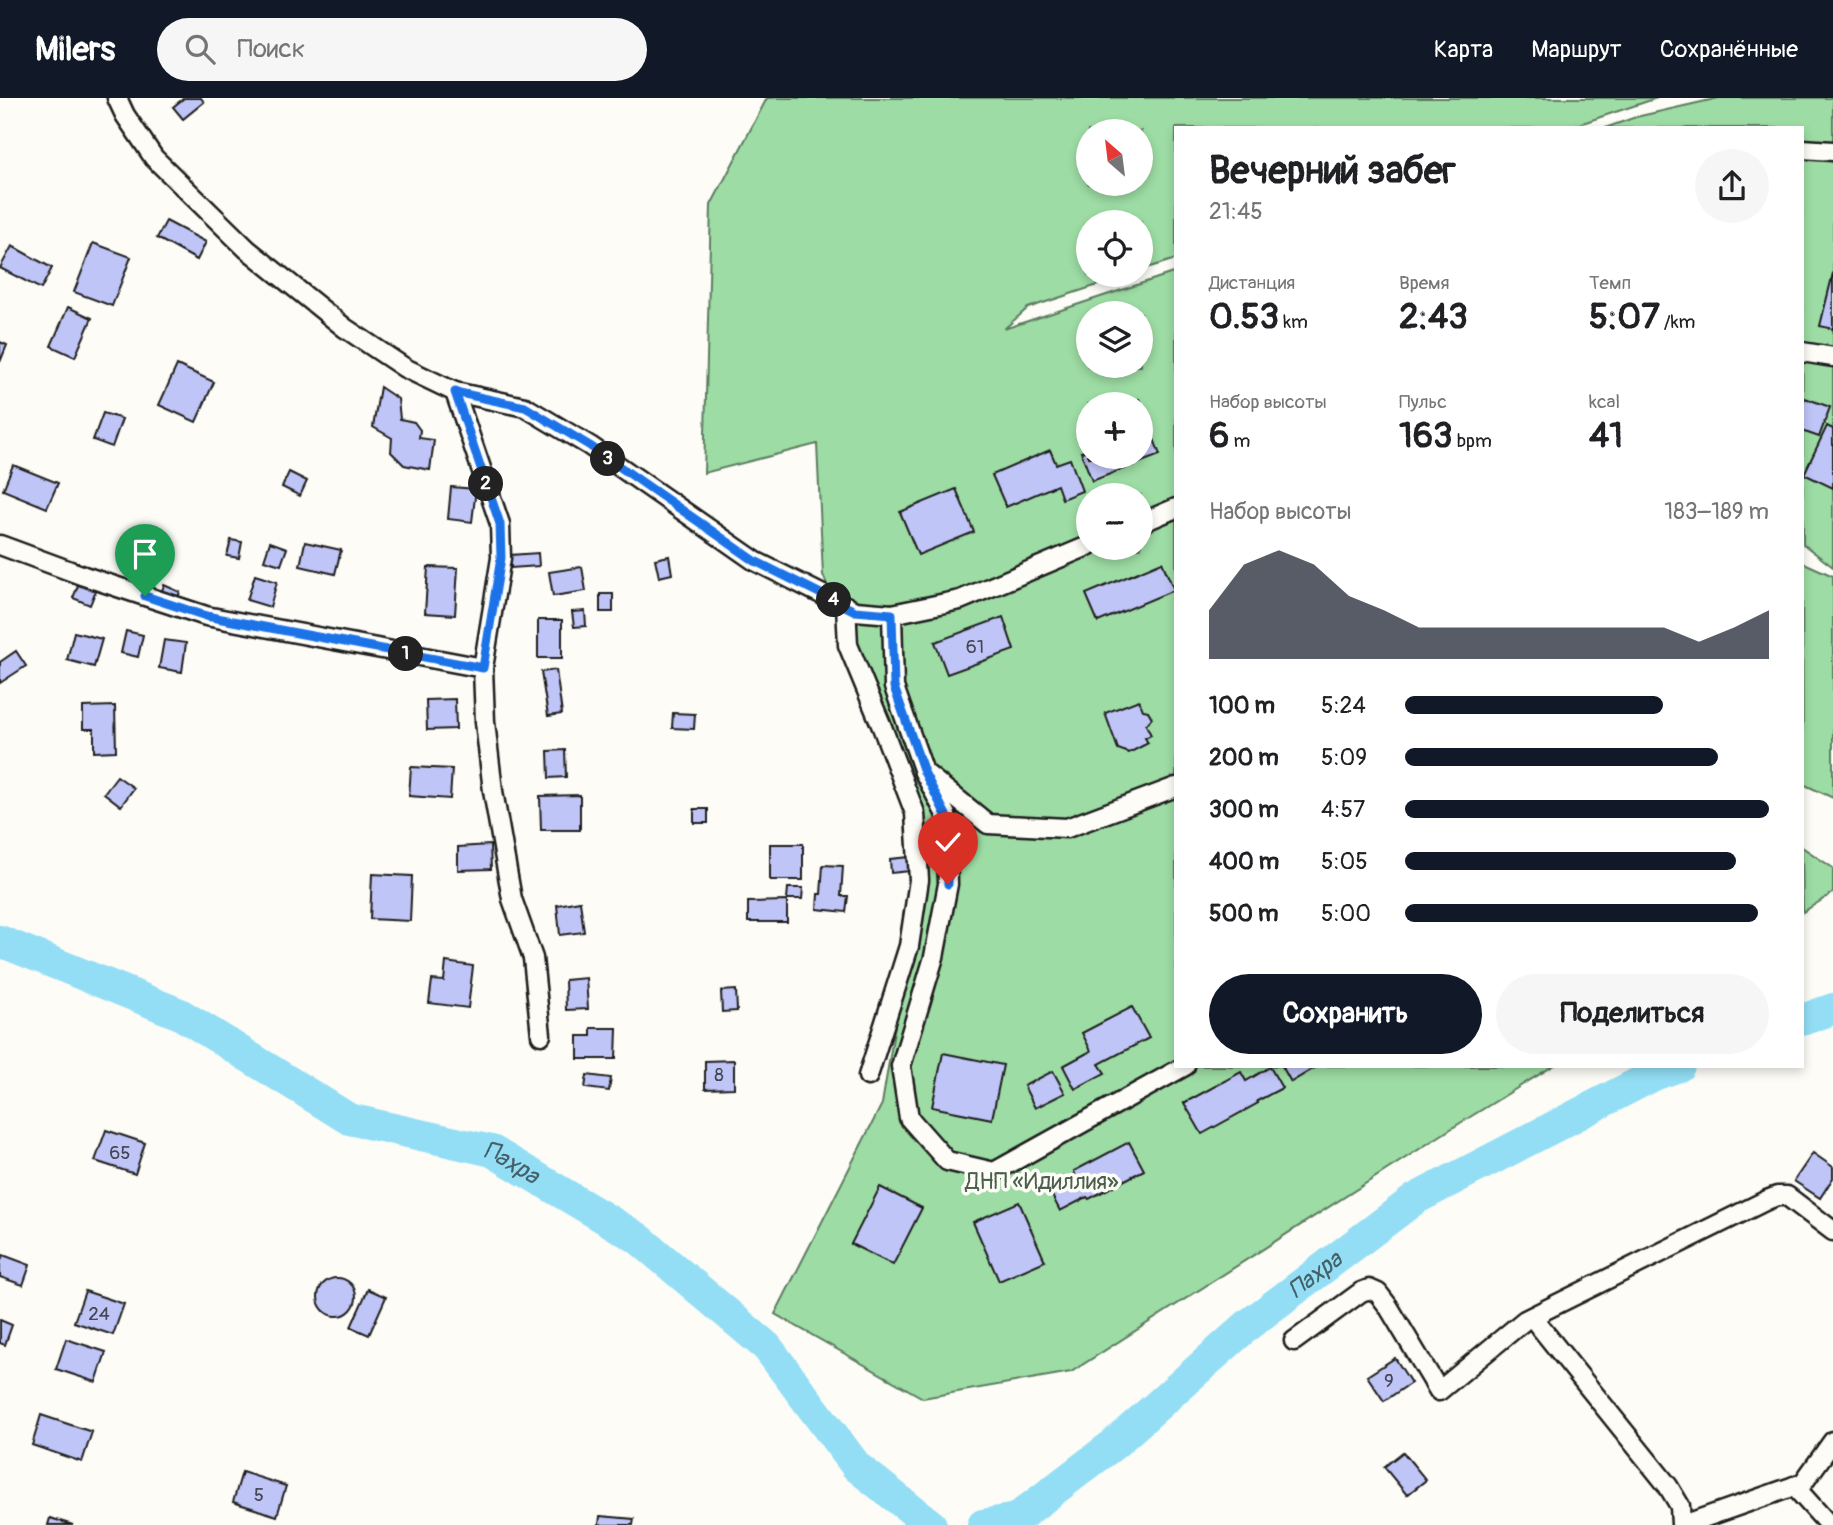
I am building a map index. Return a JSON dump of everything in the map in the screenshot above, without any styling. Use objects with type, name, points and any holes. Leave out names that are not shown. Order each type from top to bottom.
[{"type":"street","points":[[117,98],[125,115],[154,158],[247,249],[345,328],[405,368],[455,392],[525,407],[590,446],[755,561],[855,611],[892,614],[961,600],[1076,551]]},
{"type":"street","points":[[1804,149],[1833,151]]},
{"type":"street","points":[[1804,352],[1833,357]]},
{"type":"street","points":[[455,392],[500,524],[501,558],[483,668],[485,722],[493,791],[512,899],[533,958],[541,1035]]},
{"type":"street","points":[[1153,518],[1174,509]]},
{"type":"street","points":[[0,545],[206,616],[483,668]]},
{"type":"street","points":[[846,606],[848,645],[883,727],[915,813],[919,880],[909,946],[868,1076]]},
{"type":"street","points":[[892,614],[894,687],[924,772],[946,815],[948,884],[934,957],[901,1066],[909,1118],[947,1161],[994,1172],[1181,1068]]},
{"type":"street","points":[[924,772],[988,824],[1067,828],[1174,788]]},
{"type":"street","points":[[1294,1340],[1369,1289],[1378,1293],[1388,1306],[1439,1391],[1525,1320],[1777,1196],[1787,1196],[1794,1200],[1833,1231]]},
{"type":"street","points":[[1532,1317],[1668,1486],[1679,1506],[1682,1525],[1803,1483],[1833,1441]]},
{"type":"street","points":[[1794,1486],[1829,1525]]},
{"type":"green space","name":"ДНП «Идиллия»","points":[[767,98],[1657,98],[1574,126],[1174,126],[1174,260],[1153,266],[1153,210],[1076,210],[1076,287],[1092,287],[1028,308],[1004,329],[1076,305],[1076,378],[1153,378],[1153,301],[1088,301],[1131,287],[1153,287],[1153,280],[1174,273],[1174,1068],[1550,1068],[1071,1372],[923,1398],[775,1314],[882,1104],[928,826],[823,575],[817,444],[704,473],[711,205]]},
{"type":"green space","points":[[1719,98],[1833,98],[1833,567],[1804,545],[1804,126],[1611,126],[1636,117]]},
{"type":"green space","points":[[1804,563],[1833,576],[1833,798],[1804,784]]},
{"type":"green space","points":[[1804,848],[1833,868],[1833,893],[1804,911]]},
{"type":"building","points":[[184,98],[201,98],[204,102],[183,119],[173,107]]},
{"type":"building","points":[[166,221],[206,242],[197,260],[157,238]]},
{"type":"building","points":[[93,243],[131,257],[112,306],[74,292]]},
{"type":"building","points":[[12,246],[52,268],[41,289],[0,268]]},
{"type":"building","points":[[1833,273],[1833,329],[1820,326]]},
{"type":"building","points":[[68,307],[92,318],[75,357],[51,346]]},
{"type":"building","points":[[0,342],[7,345],[0,362]]},
{"type":"building","points":[[177,365],[214,382],[196,422],[159,405]]},
{"type":"building","points":[[380,387],[398,399],[400,419],[414,422],[420,430],[419,438],[434,440],[430,470],[404,465],[391,452],[392,438],[373,427]]},
{"type":"building","points":[[1805,398],[1830,407],[1819,437],[1804,432]]},
{"type":"building","points":[[103,413],[122,419],[112,447],[93,440]]},
{"type":"building","points":[[1827,426],[1833,429],[1833,488],[1804,474]]},
{"type":"building","points":[[1153,437],[1160,455],[1153,458]]},
{"type":"building","points":[[1050,450],[1056,464],[1070,459],[1079,483],[1076,483],[1076,493],[1062,499],[1057,485],[1006,507],[992,475]]},
{"type":"building","points":[[13,465],[58,483],[47,508],[3,490]]},
{"type":"building","points":[[1087,469],[1123,469],[1092,481]]},
{"type":"building","points":[[289,472],[307,481],[300,496],[282,487]]},
{"type":"building","points":[[451,487],[476,489],[472,522],[448,519]]},
{"type":"building","points":[[956,489],[974,532],[918,555],[900,512]]},
{"type":"building","points":[[231,540],[242,542],[239,558],[227,556]]},
{"type":"building","points":[[270,542],[287,548],[281,565],[264,560]]},
{"type":"building","points":[[305,542],[341,550],[335,574],[300,566]]},
{"type":"building","points":[[538,553],[539,566],[511,568],[510,555]]},
{"type":"building","points":[[669,556],[672,574],[659,577],[655,559]]},
{"type":"building","points":[[1162,562],[1174,590],[1098,622],[1086,594]]},
{"type":"building","points":[[428,567],[458,568],[455,615],[425,613]]},
{"type":"building","points":[[582,567],[586,591],[553,596],[549,572]]},
{"type":"building","points":[[255,575],[277,582],[270,607],[247,600]]},
{"type":"building","points":[[79,583],[96,590],[90,605],[73,598]]},
{"type":"building","points":[[164,585],[180,592],[176,602],[160,596]]},
{"type":"building","points":[[600,594],[613,594],[613,612],[600,612]]},
{"type":"building","points":[[585,611],[586,626],[574,627],[572,612]]},
{"type":"building","points":[[1003,617],[1014,650],[947,674],[935,642]]},
{"type":"building","points":[[538,620],[562,620],[562,658],[538,658]]},
{"type":"building","points":[[126,631],[143,635],[138,657],[121,653]]},
{"type":"building","points":[[74,632],[102,639],[94,667],[67,660]]},
{"type":"building","points":[[164,640],[186,643],[182,672],[159,668]]},
{"type":"building","points":[[16,651],[26,666],[0,683],[0,662]]},
{"type":"building","points":[[556,670],[562,714],[548,716],[541,672]]},
{"type":"building","points":[[455,699],[456,729],[427,730],[426,700]]},
{"type":"building","points":[[1139,700],[1143,710],[1148,711],[1152,718],[1146,725],[1151,735],[1145,738],[1148,743],[1129,753],[1118,749],[1105,713]]},
{"type":"building","points":[[115,706],[116,751],[94,752],[94,729],[83,729],[83,707]]},
{"type":"building","points":[[673,713],[695,714],[694,729],[672,728]]},
{"type":"building","points":[[565,750],[566,777],[549,778],[548,751]]},
{"type":"building","points":[[411,767],[452,769],[450,799],[409,796]]},
{"type":"building","points":[[117,776],[134,788],[121,806],[104,793]]},
{"type":"building","points":[[580,795],[580,830],[541,830],[540,796]]},
{"type":"building","points":[[694,809],[708,809],[708,823],[694,823]]},
{"type":"building","points":[[770,844],[803,844],[803,880],[770,880]]},
{"type":"building","points":[[490,845],[491,869],[458,870],[458,847]]},
{"type":"building","points":[[909,857],[910,871],[891,873],[890,859]]},
{"type":"building","points":[[823,865],[843,866],[841,896],[848,896],[846,912],[817,909]]},
{"type":"building","points":[[372,874],[412,876],[410,921],[370,919]]},
{"type":"building","points":[[788,888],[803,888],[802,899],[787,899]]},
{"type":"building","points":[[580,901],[584,932],[560,935],[557,905]]},
{"type":"building","points":[[787,901],[787,922],[748,922],[748,902]]},
{"type":"building","points":[[446,962],[473,966],[468,1008],[429,1003],[432,980],[444,981]]},
{"type":"building","points":[[586,978],[588,1009],[566,1010],[565,980]]},
{"type":"building","points":[[736,990],[737,1011],[722,1012],[721,991]]},
{"type":"building","points":[[1132,1007],[1149,1038],[1099,1064],[1105,1073],[1075,1089],[1063,1066],[1091,1051],[1082,1033]]},
{"type":"building","points":[[591,1028],[617,1028],[616,1059],[578,1059],[578,1036],[591,1036]]},
{"type":"building","points":[[943,1053],[1003,1065],[992,1119],[932,1107]]},
{"type":"building","points":[[734,1060],[734,1088],[705,1089],[705,1061]]},
{"type":"building","points":[[1271,1068],[1282,1088],[1202,1134],[1184,1103],[1241,1072],[1246,1081]]},
{"type":"building","points":[[1283,1068],[1315,1068],[1291,1082]]},
{"type":"building","points":[[1053,1071],[1065,1093],[1035,1108],[1024,1086]]},
{"type":"building","points":[[587,1075],[611,1078],[609,1091],[585,1088]]},
{"type":"building","points":[[106,1130],[145,1143],[135,1174],[95,1161]]},
{"type":"building","points":[[1129,1142],[1144,1170],[1060,1211],[1048,1188]]},
{"type":"building","points":[[1813,1153],[1833,1167],[1833,1178],[1820,1198],[1794,1181]]},
{"type":"building","points":[[880,1187],[922,1208],[893,1265],[851,1244]]},
{"type":"building","points":[[1019,1202],[1045,1261],[999,1281],[973,1222]]},
{"type":"building","points":[[3,1255],[30,1265],[23,1285],[0,1277]]},
{"type":"building","points":[[337,1278],[351,1283],[356,1297],[351,1311],[337,1316],[323,1311],[318,1297],[323,1283]]},
{"type":"building","points":[[368,1289],[386,1297],[369,1335],[351,1327]]},
{"type":"building","points":[[85,1291],[124,1304],[113,1335],[74,1322]]},
{"type":"building","points":[[0,1320],[12,1325],[5,1345],[0,1343]]},
{"type":"building","points":[[66,1339],[106,1352],[96,1382],[56,1369]]},
{"type":"building","points":[[1395,1358],[1411,1383],[1384,1401],[1367,1376]]},
{"type":"building","points":[[41,1415],[92,1432],[82,1462],[32,1445]]},
{"type":"building","points":[[1403,1452],[1426,1480],[1407,1495],[1384,1467]]},
{"type":"building","points":[[242,1472],[286,1486],[277,1516],[233,1502]]},
{"type":"building","points":[[600,1516],[634,1519],[633,1525],[599,1525]]},
{"type":"building","points":[[50,1518],[73,1525],[48,1525]]},
{"type":"waterway","name":"Пахра","points":[[0,941],[180,1014],[349,1119],[492,1151],[638,1238],[767,1347],[857,1467],[931,1525]]},
{"type":"waterway","name":"Пахра","points":[[1804,1019],[1833,1009]]},
{"type":"waterway","name":"Пахра","points":[[983,1525],[1016,1519],[1114,1444],[1248,1325],[1415,1199],[1654,1075],[1673,1068]]},
{"type":"route","points":[[145,596],[206,616],[483,668],[501,558],[500,524],[455,392],[525,407],[590,446],[755,561],[855,611],[892,614],[894,687],[924,772],[946,815],[948,884]]}]
